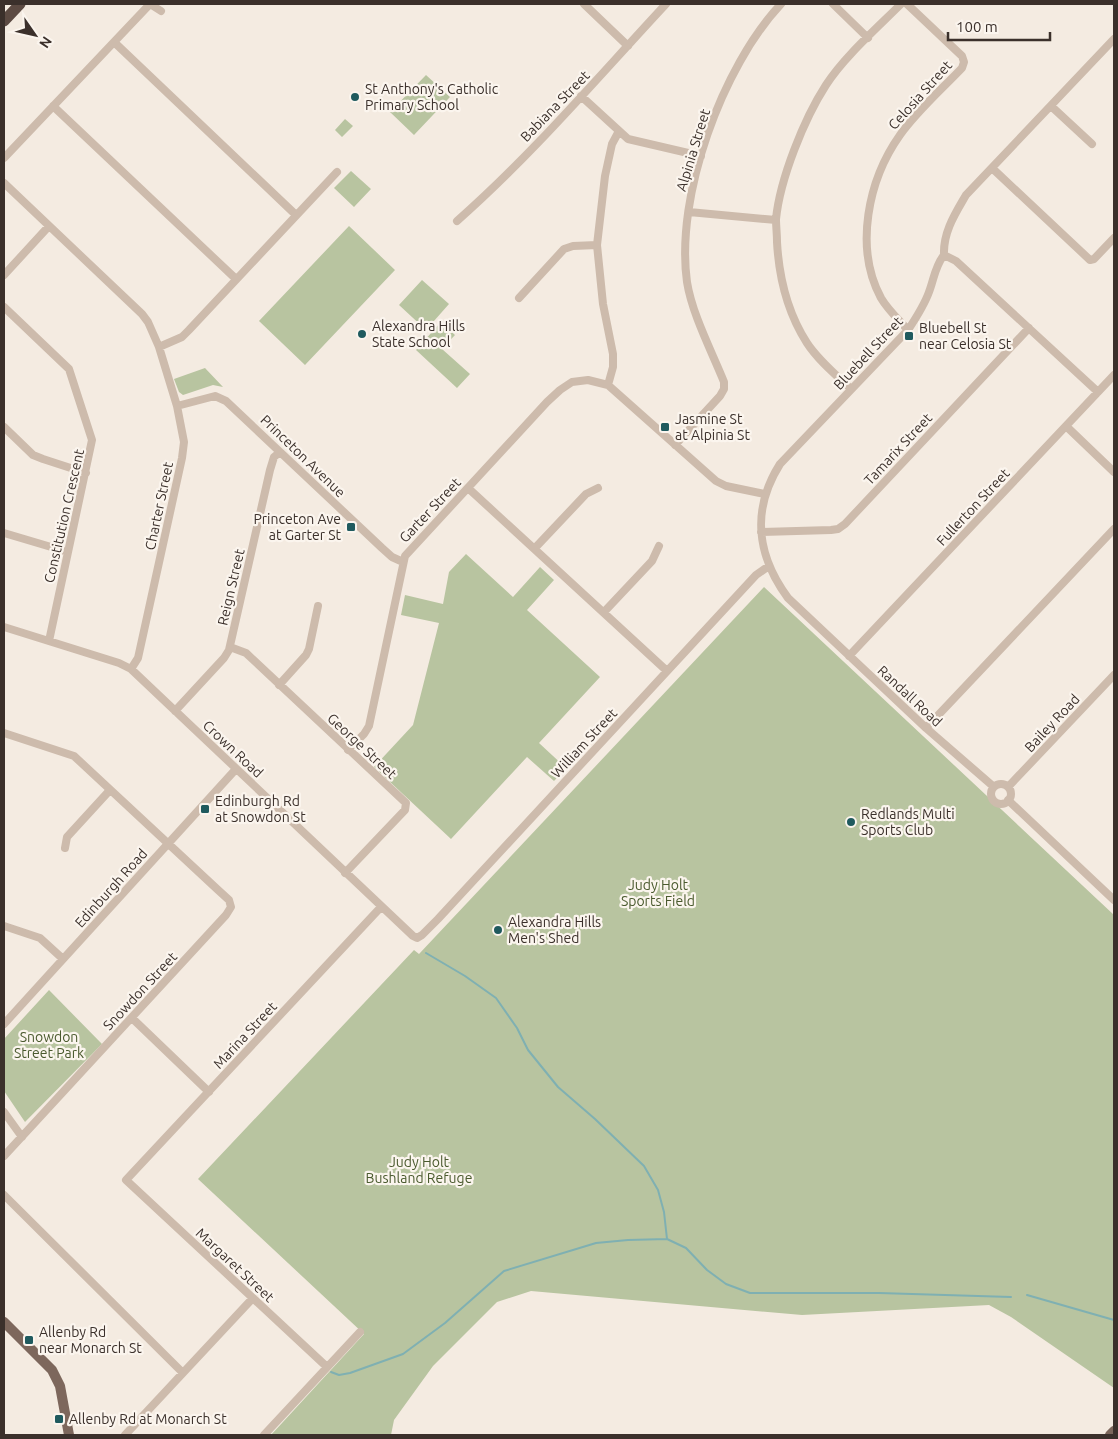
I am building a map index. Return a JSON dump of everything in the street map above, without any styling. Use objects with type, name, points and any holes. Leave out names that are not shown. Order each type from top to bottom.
[{"type":"highway","points":[[4,21],[20,4]]},
{"type":"main road","points":[[4,1322],[52,1370],[60,1386],[69,1435]]},
{"type":"main road","points":[[1110,1435],[1114,1431]]},
{"type":"street","points":[[4,158],[150,4],[161,11]]},
{"type":"street","points":[[584,4],[628,46]]},
{"type":"street","name":"Babiana Street","points":[[457,221],[484,198],[582,96],[666,4]]},
{"type":"street","name":"Alpinia Street","points":[[675,445],[724,390],[724,382],[692,304],[687,283],[686,256],[689,212],[701,156],[724,92],[737,65],[751,41],[781,4]]},
{"type":"street","points":[[833,4],[868,38]]},
{"type":"street","points":[[852,389],[808,345],[797,326],[788,304],[782,281],[776,220],[787,170],[808,118],[827,84],[901,4]]},
{"type":"street","name":"Celosia Street","points":[[907,4],[962,56],[964,62],[962,68],[899,136],[885,161],[870,205],[866,238],[870,271],[882,298],[908,330]]},
{"type":"street","name":"Bluebell Street","points":[[811,620],[788,598],[769,566],[761,532],[761,510],[765,494],[775,472],[785,457],[908,330],[919,314],[929,292],[938,264],[944,255],[944,244],[953,216],[966,195],[1114,41]]},
{"type":"street","points":[[114,42],[296,215]]},
{"type":"street","points":[[582,96],[628,139],[701,156]]},
{"type":"street","points":[[53,106],[236,279]]},
{"type":"street","points":[[1051,106],[1092,144]]},
{"type":"street","points":[[619,131],[612,144],[605,176],[597,245],[603,304],[613,354],[613,367],[608,385],[721,484],[765,494]]},
{"type":"street","points":[[992,168],[1090,260],[1094,259],[1114,238]]},
{"type":"street","points":[[159,347],[182,337],[337,172]]},
{"type":"street","name":"Charter Street","points":[[4,183],[142,314],[148,322],[159,347],[177,406],[184,442],[182,458],[138,658],[131,669]]},
{"type":"street","points":[[689,212],[776,220]]},
{"type":"street","points":[[4,275],[49,226]]},
{"type":"street","points":[[519,298],[564,249],[573,246],[597,245]]},
{"type":"street","points":[[944,255],[956,261],[1098,392]]},
{"type":"street","name":"Constitution Crescent","points":[[4,307],[69,369],[92,440],[49,641]]},
{"type":"street","name":"Tamarix Street","points":[[761,532],[831,530],[838,529],[845,524],[1029,328]]},
{"type":"street","name":"Fullerton Street","points":[[849,656],[1114,375]]},
{"type":"street","name":"Garter Street","points":[[348,750],[364,734],[369,726],[403,562],[409,551],[547,402],[566,385],[582,380],[608,385]]},
{"type":"street","name":"Princeton Avenue","points":[[177,406],[205,398],[221,397],[382,548],[392,557],[403,562]]},
{"type":"street","points":[[1066,426],[1114,472]]},
{"type":"street","points":[[4,427],[33,455],[86,473]]},
{"type":"street","name":"Reign Street","points":[[175,711],[224,658],[230,646],[270,470],[274,457],[280,452]]},
{"type":"street","points":[[468,488],[667,671]]},
{"type":"street","points":[[535,548],[586,494],[598,488]]},
{"type":"street","points":[[926,728],[1114,528]]},
{"type":"street","points":[[4,533],[68,552]]},
{"type":"street","points":[[604,612],[652,561],[659,546]]},
{"type":"street","name":"William Street","points":[[417,938],[433,924],[756,576],[769,566]]},
{"type":"street","points":[[280,685],[306,655],[318,606]]},
{"type":"street","name":"Randall Road","points":[[811,620],[926,728],[994,787],[991,793],[995,801],[1001,803],[1008,800],[1114,900]]},
{"type":"street","name":"Crown Road","points":[[4,627],[120,663],[131,669],[381,907],[417,938]]},
{"type":"street","name":"George Street","points":[[230,646],[242,651],[406,803],[406,810],[345,873]]},
{"type":"street","name":"Bailey Road","points":[[1008,787],[1114,675]]},
{"type":"street","name":"Snowdon Street","points":[[4,733],[74,756],[229,900],[230,907],[226,915],[4,1156]]},
{"type":"street","name":"Edinburgh Road","points":[[4,1024],[236,769]]},
{"type":"street","points":[[994,787],[1000,784],[1008,787],[1010,794],[1008,800]]},
{"type":"street","points":[[65,848],[68,836],[110,790]]},
{"type":"street","name":"Marina Street","points":[[126,1180],[381,907]]},
{"type":"street","points":[[4,926],[40,938],[63,959]]},
{"type":"street","points":[[132,1018],[209,1092]]},
{"type":"street","points":[[4,1112],[22,1137]]},
{"type":"street","name":"Margaret Street","points":[[126,1180],[327,1368]]},
{"type":"street","points":[[4,1195],[183,1372]]},
{"type":"street","points":[[125,1435],[252,1299]]},
{"type":"street","points":[[264,1435],[360,1332]]},
{"type":"green space","points":[[426,75],[450,97],[414,135],[390,112]]},
{"type":"green space","points":[[345,119],[353,126],[342,137],[335,130]]},
{"type":"green space","points":[[351,171],[371,189],[354,207],[334,188]]},
{"type":"green space","points":[[349,226],[395,270],[305,365],[259,321]]},
{"type":"green space","points":[[422,280],[449,304],[426,330],[399,305]]},
{"type":"green space","points":[[440,323],[455,335],[442,349],[470,374],[457,388],[416,350]]},
{"type":"green space","points":[[205,368],[223,387],[213,385],[183,395],[179,392],[174,379]]},
{"type":"green space","points":[[466,554],[513,597],[540,567],[554,580],[527,610],[600,677],[539,743],[566,768],[554,781],[527,757],[451,839],[374,767],[413,725],[439,623],[401,615],[405,595],[443,604],[449,572]]},
{"type":"green space","points":[[764,587],[1114,915],[1114,1388],[1011,1317],[989,1305],[802,1315],[531,1291],[497,1302],[433,1366],[394,1420],[391,1435],[271,1435],[364,1334],[198,1179],[414,950],[419,954]]},
{"type":"green space","name":"Snowdon Street Park","points":[[49,990],[102,1044],[25,1122],[4,1091],[4,1039]]},
{"type":"waterway","points":[[426,953],[465,976],[496,998],[517,1028],[528,1050],[558,1087],[644,1166],[658,1190],[664,1212],[667,1239]]},
{"type":"waterway","points":[[331,1372],[339,1375],[350,1373],[403,1354],[445,1323],[504,1271],[596,1243],[667,1239],[686,1248],[707,1270],[726,1284],[750,1293],[879,1293],[1011,1297]]},
{"type":"waterway","points":[[1027,1295],[1114,1320]]},
{"type":"place","name":"St Anthony's Catholic Primary School","points":[[355,97]]},
{"type":"place","name":"Alexandra Hills State School","points":[[362,334]]},
{"type":"place","name":"Bluebell St near Celosia St","points":[[909,336]]},
{"type":"place","name":"Jasmine St at Alpinia St","points":[[665,427]]},
{"type":"place","name":"Princeton Ave at Garter St","points":[[351,527]]},
{"type":"place","name":"Edinburgh Rd at Snowdon St","points":[[205,809]]},
{"type":"place","name":"Redlands Multi Sports Club","points":[[851,822]]},
{"type":"place","name":"Alexandra Hills Men's Shed","points":[[498,930]]},
{"type":"place","name":"Allenby Rd near Monarch St","points":[[29,1340]]},
{"type":"place","name":"Allenby Rd at Monarch St","points":[[59,1419]]},
{"type":"park label","name":"Judy Holt Sports Field","points":[[658,894]]},
{"type":"park label","name":"Judy Holt Bushland Refuge","points":[[419,1170]]}]
